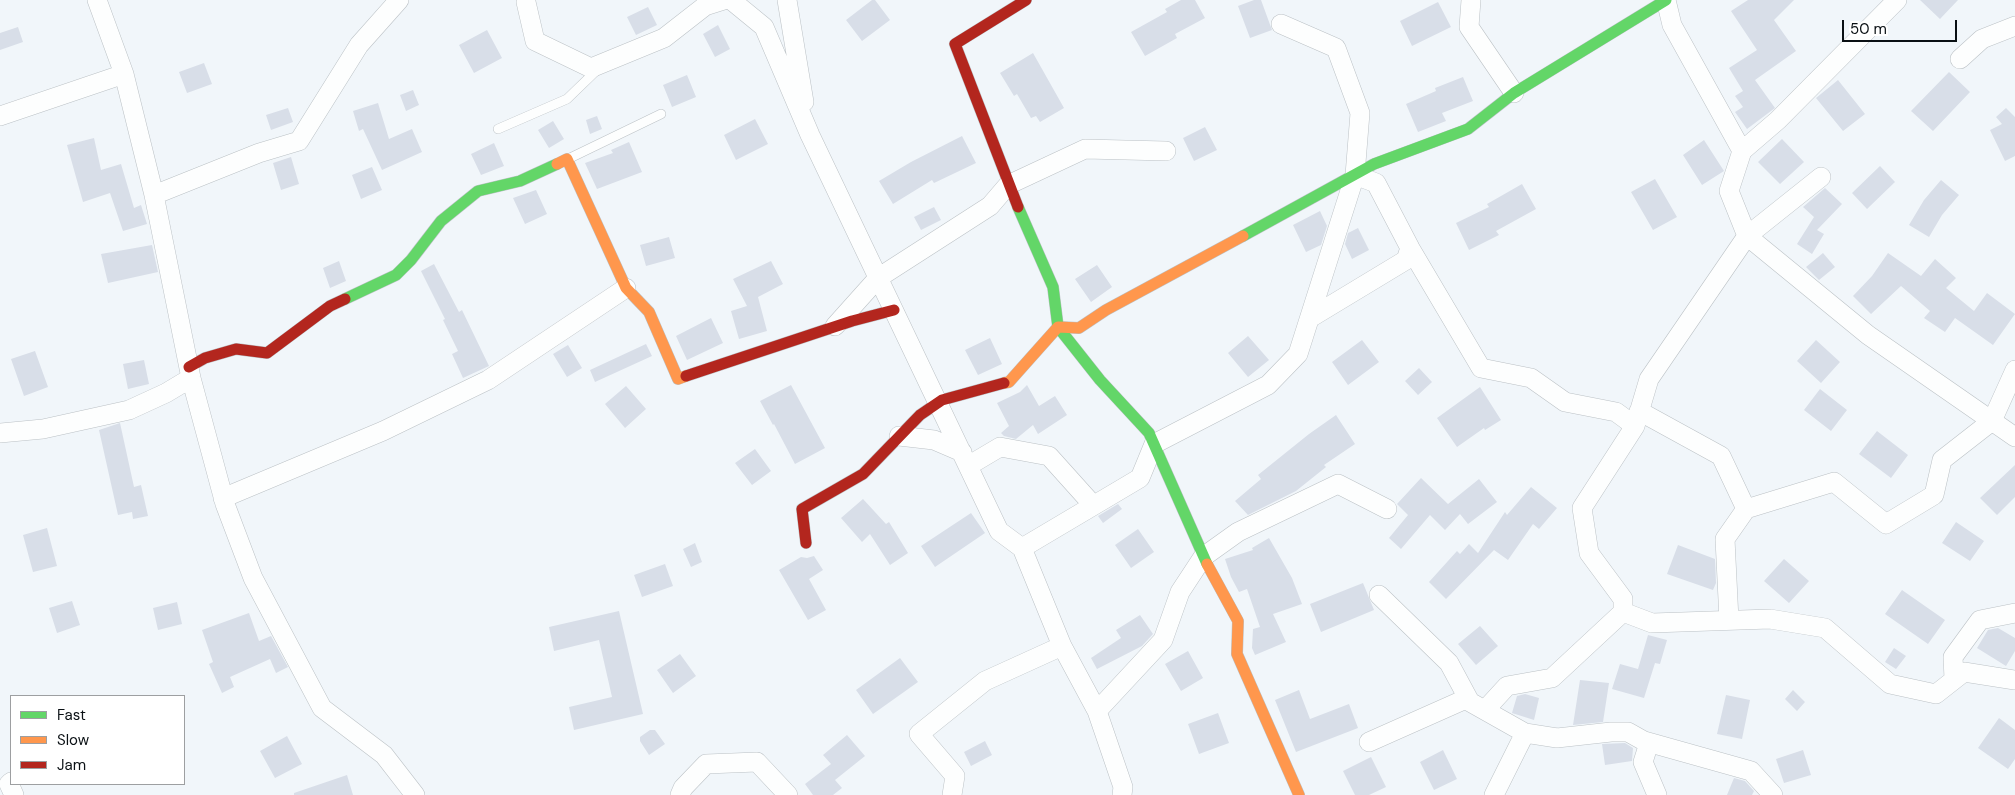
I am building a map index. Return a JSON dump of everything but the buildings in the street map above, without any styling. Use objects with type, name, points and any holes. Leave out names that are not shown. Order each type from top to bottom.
[{"type":"street","points":[[97,0],[124,74],[154,195],[190,372],[223,498],[253,578],[322,708],[384,755],[415,795]]},
{"type":"street","points":[[154,195],[259,153],[299,141],[359,45],[398,0]]},
{"type":"street","points":[[526,2],[535,40],[591,68],[664,38],[705,6],[724,0]]},
{"type":"street","points":[[731,0],[764,27],[810,135],[999,531],[1022,548],[1062,646],[1097,711],[1123,787],[1122,795]]},
{"type":"street","points":[[787,0],[810,135]]},
{"type":"street","points":[[1026,0],[955,44],[1008,186],[1053,287],[1058,327],[1100,380],[1149,433],[1203,557],[1238,621],[1237,654],[1300,795]]},
{"type":"street","points":[[1471,0],[1469,28],[1514,93]]},
{"type":"street","points":[[1058,327],[1079,328],[1106,310],[1374,164],[1468,129],[1514,93],[1666,0],[1672,25],[1742,151]]},
{"type":"street","points":[[1897,0],[1778,120],[1742,151],[1729,191],[1746,236],[1868,335],[2015,437]]},
{"type":"street","points":[[1022,548],[1140,478],[1154,444],[1268,385],[1298,354],[1355,175],[1360,113],[1336,48],[1281,24]]},
{"type":"street","points":[[1960,58],[1982,39],[2015,26]]},
{"type":"street","points":[[0,116],[124,74]]},
{"type":"street","points":[[834,327],[878,278],[990,206],[1008,186],[1085,149],[1166,150]]},
{"type":"street","points":[[0,433],[43,429],[129,410],[166,393],[205,358],[236,348],[267,353],[330,306],[396,276],[441,221],[478,191],[520,181],[567,159],[626,288],[649,312],[678,379],[834,327],[894,310]]},
{"type":"street","points":[[1355,175],[1376,183],[1410,248],[1481,368],[1531,378],[1565,402],[1637,418],[1721,456],[1746,509]]},
{"type":"street","points":[[1485,710],[1508,686],[1552,678],[1623,612],[1623,599],[1589,553],[1582,508],[1637,418],[1649,379],[1746,236],[1821,177]]},
{"type":"street","points":[[1310,318],[1406,260],[1410,248]]},
{"type":"street","points":[[223,498],[383,431],[488,380],[626,288]]},
{"type":"street","points":[[806,543],[802,509],[863,474],[920,414],[938,403],[1009,382],[1058,327]]},
{"type":"street","points":[[1729,620],[1725,539],[1746,509],[1834,482],[1886,524],[1934,495],[1942,460],[1992,421],[2015,370]]},
{"type":"street","points":[[899,436],[934,440],[965,459]]},
{"type":"street","points":[[965,459],[1000,447],[1049,456],[1093,505]]},
{"type":"street","points":[[1097,711],[1163,640],[1180,592],[1203,557],[1238,532],[1338,484],[1387,509]]},
{"type":"street","points":[[1379,595],[1449,663],[1470,702],[1524,733],[1557,738],[1628,732],[1649,743],[1751,771],[1772,795]]},
{"type":"street","points":[[1623,612],[1652,623],[1770,619],[1825,628],[1890,684],[1936,694],[1964,672],[2015,680]]},
{"type":"street","points":[[1954,679],[1953,657],[1980,620],[2015,613]]},
{"type":"street","points":[[952,795],[955,776],[919,734],[985,681],[1062,646]]},
{"type":"street","points":[[1369,742],[1468,698]]},
{"type":"street","points":[[1494,795],[1524,733]]},
{"type":"street","points":[[1649,743],[1643,762],[1657,795]]},
{"type":"street","points":[[680,795],[683,788],[706,764],[757,762],[788,795]]},
{"type":"street","points":[[10,783],[8,784],[14,795]]},
{"type":"lane","points":[[498,129],[567,99],[606,62]]},
{"type":"lane","points":[[567,159],[660,114]]},
{"type":"traffic: fast","points":[[1243,236],[1374,164],[1468,129],[1514,93],[1666,0]]},
{"type":"traffic: fast","points":[[345,299],[396,275],[411,260],[441,221],[478,191],[520,181],[557,164]]},
{"type":"traffic: fast","points":[[1018,207],[1053,287],[1058,327],[1100,380],[1149,433],[1207,564]]},
{"type":"traffic: slow","points":[[557,164],[567,159],[626,288],[649,312],[678,379],[686,376]]},
{"type":"traffic: slow","points":[[1004,383],[1009,382],[1058,327],[1079,328],[1106,310],[1243,236]]},
{"type":"traffic: slow","points":[[1207,564],[1238,621],[1237,654],[1299,795]]},
{"type":"traffic: jam","points":[[1018,207],[955,44],[1026,0]]},
{"type":"traffic: jam","points":[[189,367],[205,358],[236,349],[267,353],[330,306],[345,299]]},
{"type":"traffic: jam","points":[[686,376],[852,321],[894,310]]},
{"type":"traffic: jam","points":[[806,543],[802,509],[863,474],[920,415],[942,400],[1004,383]]}]
